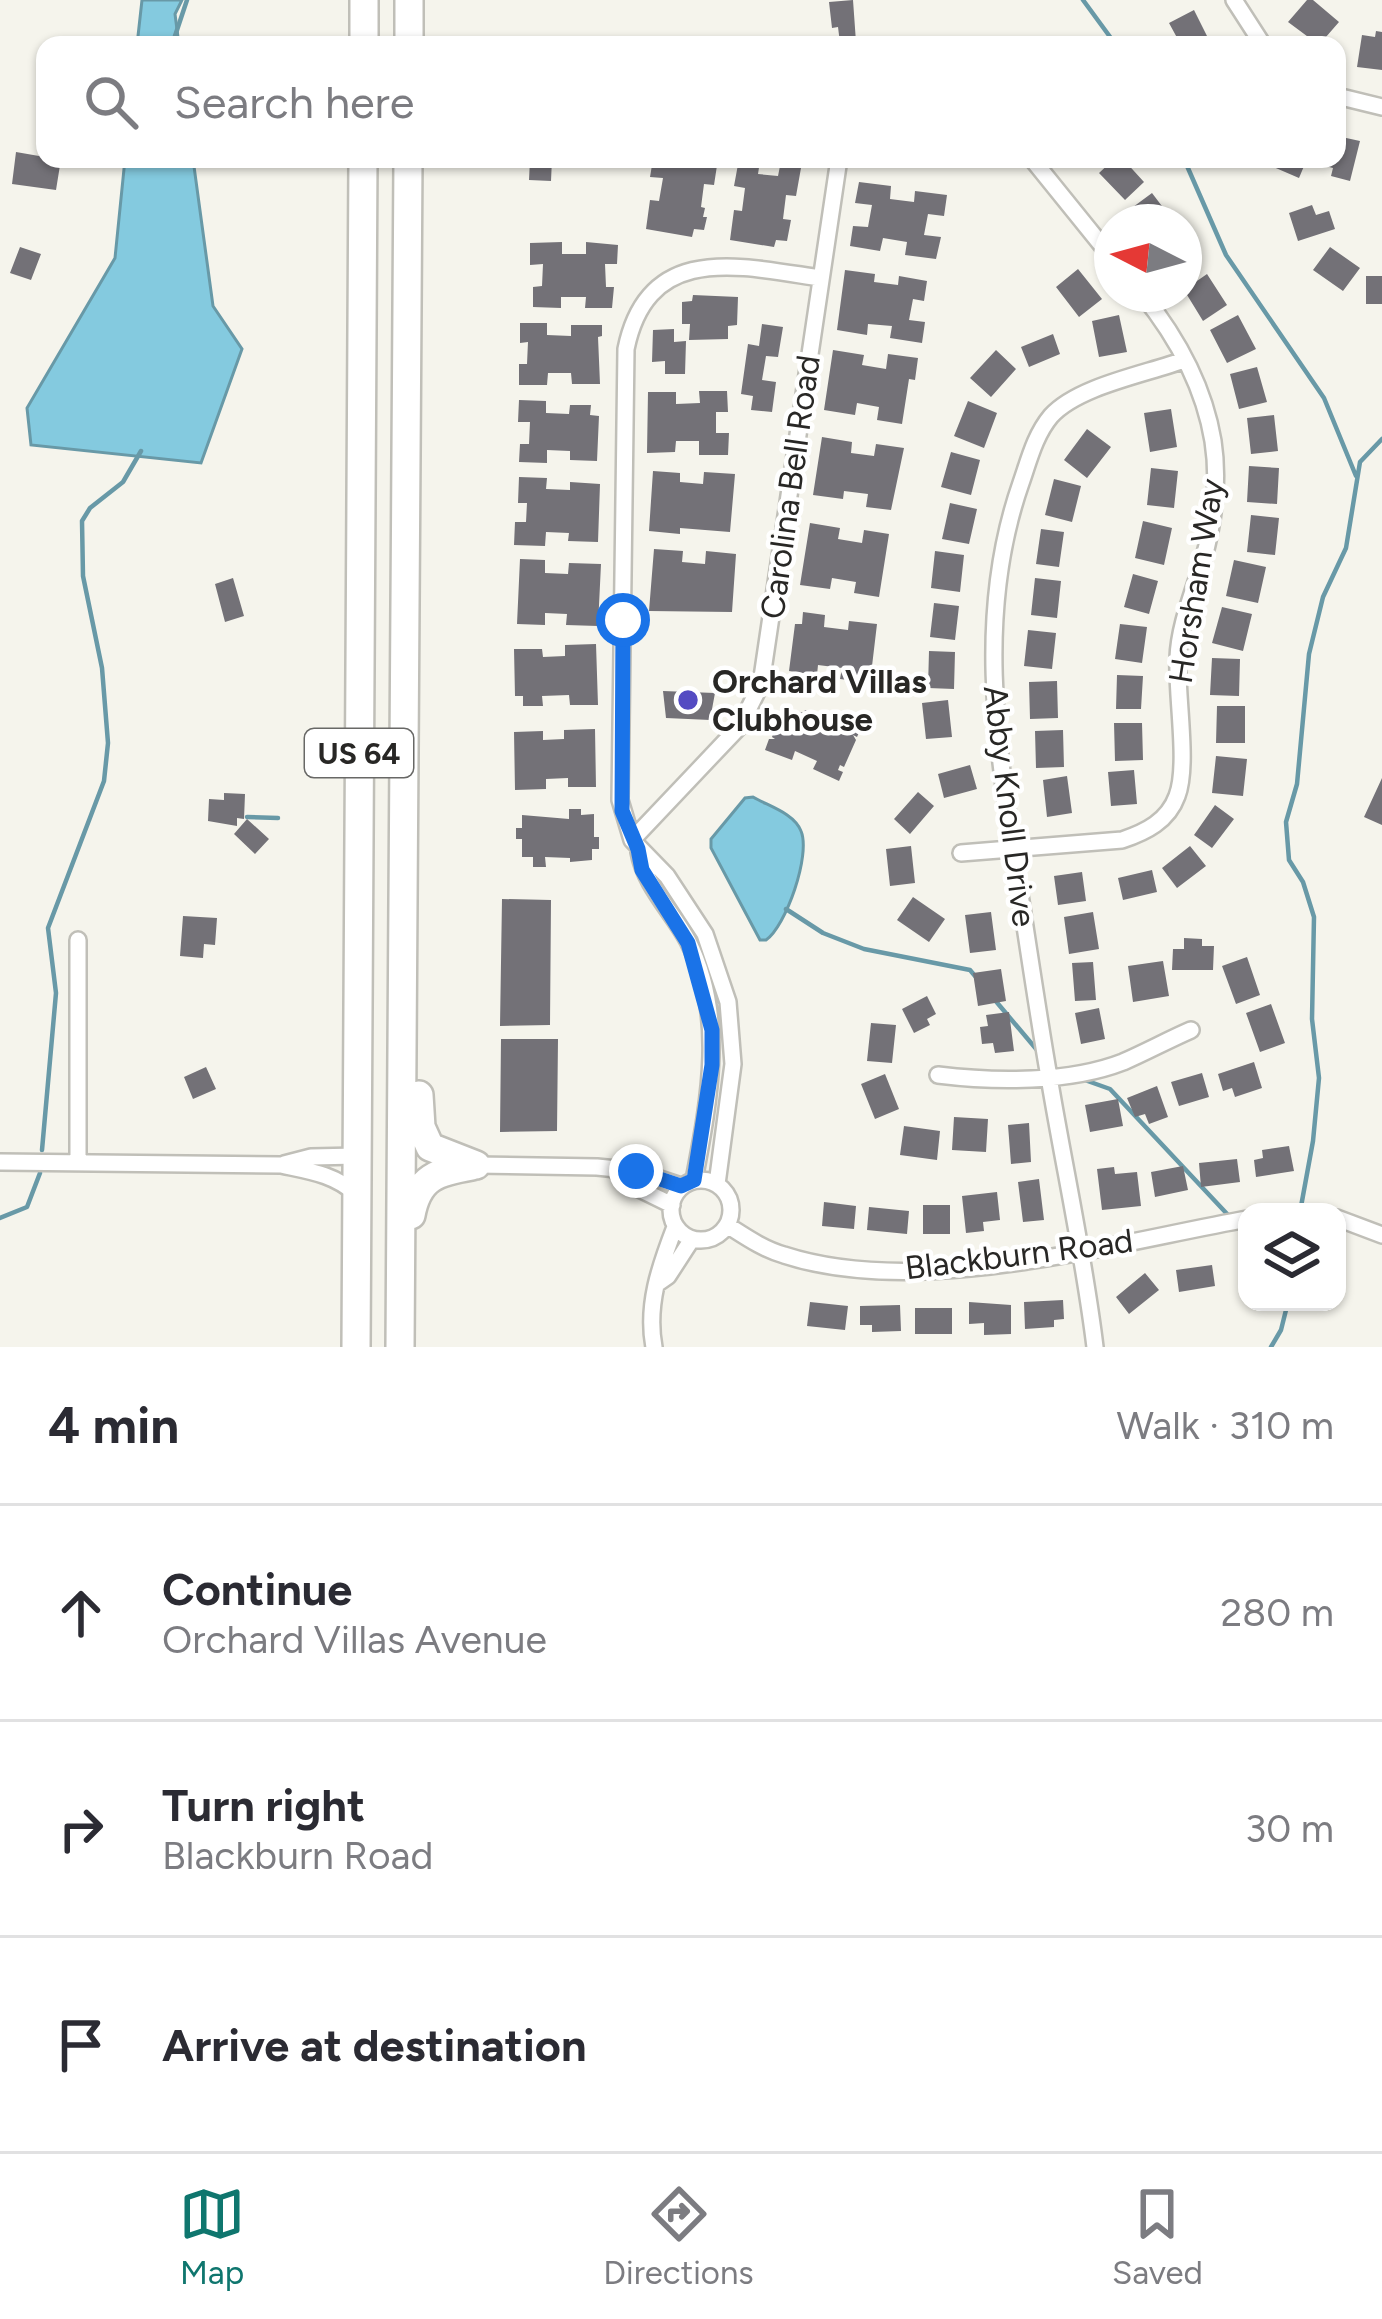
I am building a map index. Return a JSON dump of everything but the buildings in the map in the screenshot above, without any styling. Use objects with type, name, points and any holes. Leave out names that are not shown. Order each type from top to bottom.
[{"type":"highway","points":[[364,0],[364,36]]},
{"type":"highway","points":[[409,0],[409,36]]},
{"type":"highway","name":"US 64","points":[[356,1347],[363,168]]},
{"type":"highway","name":"US 64","points":[[400,1347],[408,168]]},
{"type":"highway","points":[[404,659],[415,784],[421,1127],[435,1150],[476,1165]]},
{"type":"highway","points":[[357,1156],[383,1173],[386,1187],[387,1347]]},
{"type":"highway","points":[[401,1269],[421,1186],[434,1174],[476,1165]]},
{"type":"street","points":[[1234,0],[1256,36]]},
{"type":"street","points":[[1346,98],[1382,107]]},
{"type":"street","name":"Carolina Bell Road","points":[[635,844],[740,726],[761,684],[838,168]]},
{"type":"street","points":[[1039,168],[1094,236]]},
{"type":"street","points":[[654,1347],[650,1321],[675,1227],[672,1205],[688,1183],[712,1065],[712,1030],[688,943],[642,870],[622,811],[625,368],[630,333],[644,303],[662,284],[699,267],[732,265],[820,278]]},
{"type":"street","name":"Horsham Way","points":[[961,853],[1122,840],[1146,832],[1165,816],[1178,795],[1178,652],[1204,555],[1216,481],[1202,394],[1157,312]]},
{"type":"street","name":"Abby Knoll Drive","points":[[1095,1347],[1000,775],[992,670],[995,598],[1015,500],[1051,417],[1069,401],[1184,361]]},
{"type":"street","points":[[635,844],[667,876],[689,908],[718,966],[728,1002],[733,1064],[717,1184],[731,1207],[728,1225],[712,1238],[692,1239],[675,1227]]},
{"type":"street","points":[[78,940],[78,1162]]},
{"type":"street","points":[[699,973],[718,966]]},
{"type":"street","points":[[938,1075],[1007,1081],[1048,1077],[1119,1064],[1191,1030]]},
{"type":"street","points":[[281,1165],[310,1157],[357,1156]]},
{"type":"street","points":[[0,1162],[281,1165],[322,1173],[357,1194]]},
{"type":"street","points":[[476,1165],[597,1167],[717,1184]]},
{"type":"street","points":[[616,1171],[626,1182],[672,1205]]},
{"type":"street","name":"Blackburn Road","points":[[728,1225],[781,1254],[817,1264],[936,1270],[1238,1221]]},
{"type":"street","points":[[1346,1221],[1382,1235]]},
{"type":"street","points":[[658,1283],[668,1276],[692,1239]]},
{"type":"water","points":[[142,0],[182,0],[175,14],[178,36],[138,36]]},
{"type":"water","points":[[124,168],[194,168],[213,306],[242,349],[201,463],[31,445],[27,408],[115,258]]},
{"type":"water","points":[[753,797],[793,819],[803,842],[795,889],[766,940],[760,940],[711,848],[711,839],[745,798]]},
{"type":"waterway","points":[[175,36],[187,0]]},
{"type":"waterway","points":[[1083,0],[1109,36]]},
{"type":"waterway","points":[[1188,168],[1226,255],[1324,398],[1356,476]]},
{"type":"waterway","points":[[1302,1203],[1319,1078],[1312,1019],[1314,917],[1303,882],[1289,860],[1286,822],[1297,784],[1309,654],[1323,597],[1346,548],[1360,462],[1382,439]]},
{"type":"waterway","points":[[42,1150],[56,993],[48,928],[104,781],[108,743],[102,668],[83,576],[82,521],[90,508],[123,482],[141,451]]},
{"type":"waterway","points":[[247,817],[278,818]]},
{"type":"waterway","points":[[786,909],[823,933],[864,949],[970,970],[975,976]]},
{"type":"waterway","points":[[994,999],[1037,1050]]},
{"type":"waterway","points":[[1082,1079],[1110,1089],[1229,1216]]},
{"type":"waterway","points":[[0,1218],[27,1207],[40,1173]]},
{"type":"waterway","points":[[1271,1347],[1286,1311]]},
{"type":"place","name":"Orchard Villas Clubhouse","points":[[688,700]]},
{"type":"route","points":[[623,620],[622,811],[642,870],[688,943],[712,1030],[712,1065],[694,1180],[681,1186],[636,1171]]}]
